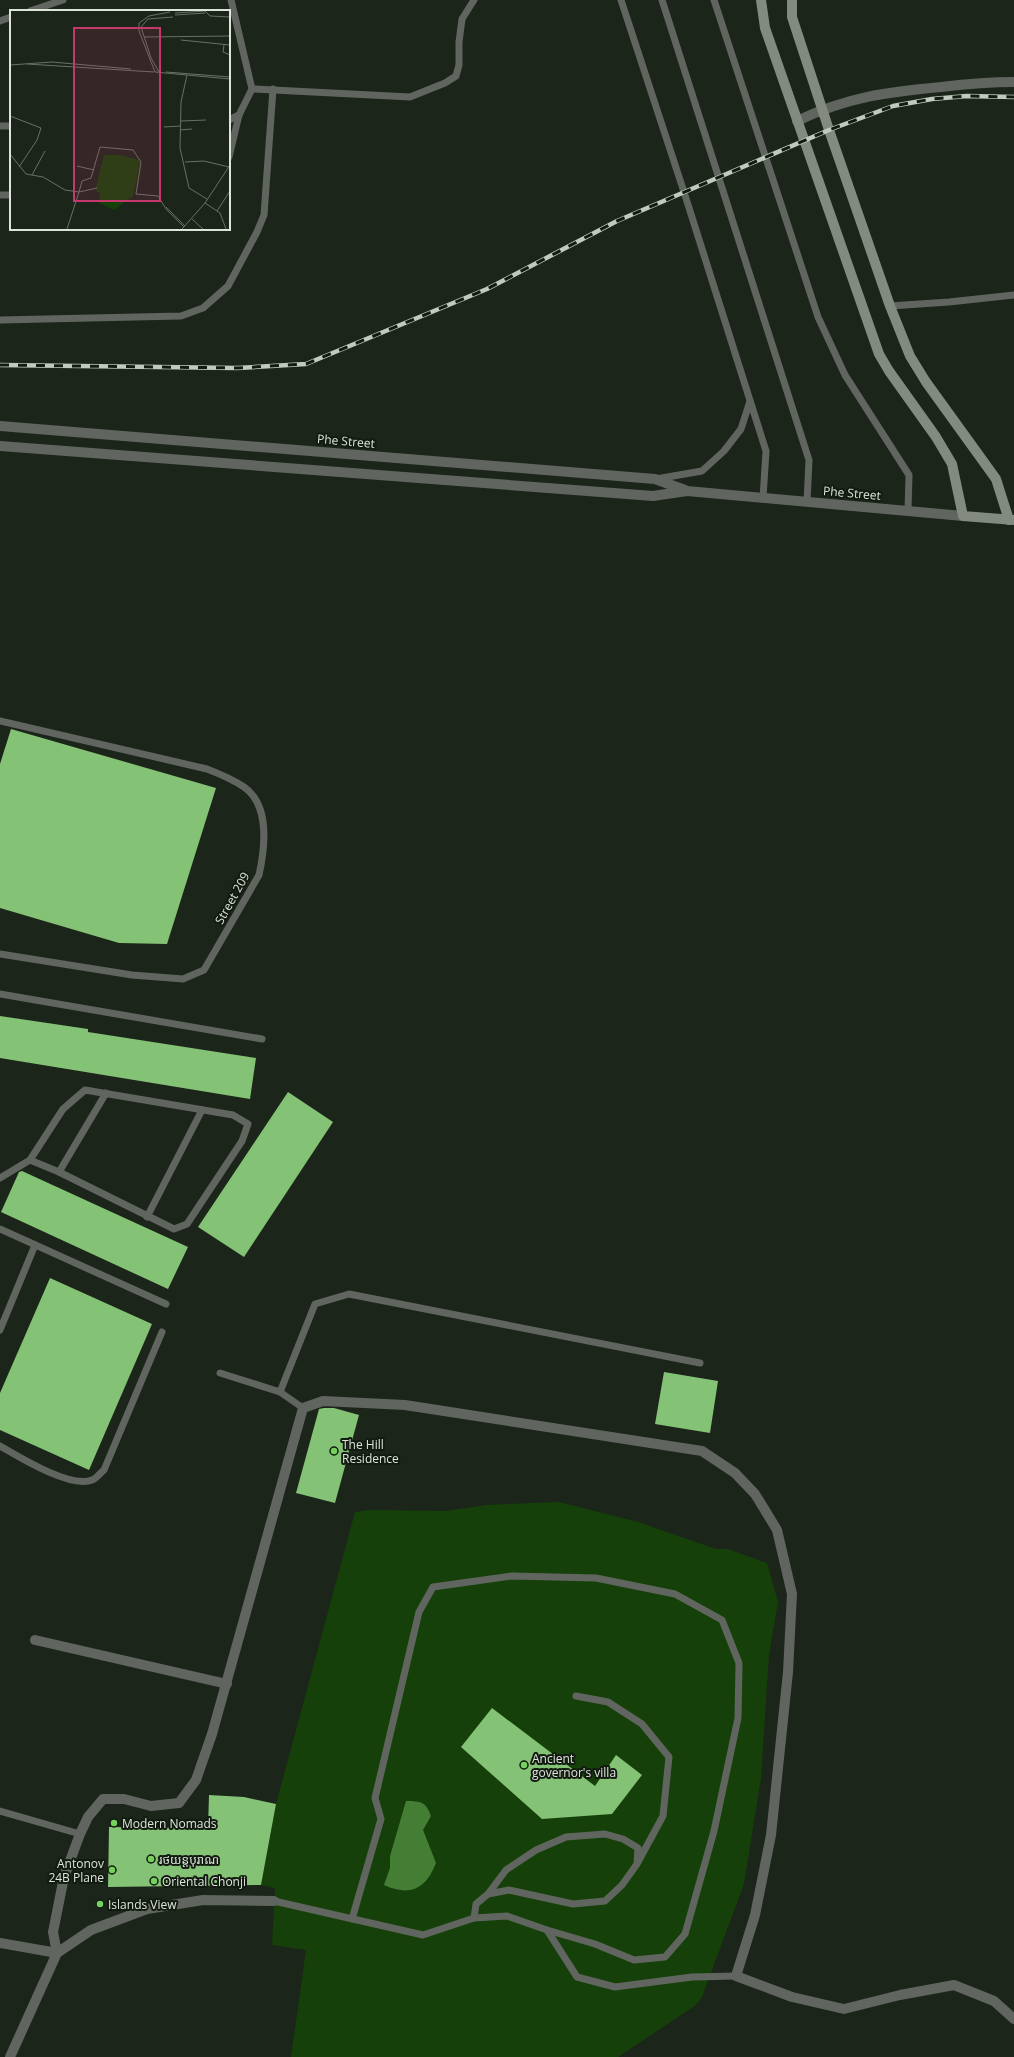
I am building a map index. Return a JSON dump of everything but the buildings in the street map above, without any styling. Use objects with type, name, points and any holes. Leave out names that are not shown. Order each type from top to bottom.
[{"type":"main road","points":[[761,0],[765,28],[879,354],[889,371],[936,437],[952,464],[962,516]]},
{"type":"main road","points":[[792,0],[792,17],[822,109],[890,306],[910,356],[996,479],[1011,520]]},
{"type":"main road","name":"Phe Street","points":[[962,516],[1011,520]]},
{"type":"street","points":[[797,121],[822,109],[861,97],[891,92],[993,82],[1014,82]]},
{"type":"street","name":"Phe Street","points":[[0,426],[655,479],[687,491]]},
{"type":"street","name":"Phe Street","points":[[0,446],[653,496],[687,491],[962,516]]},
{"type":"street","points":[[58,1953],[53,1932],[57,1904],[80,1834],[88,1817],[103,1799],[124,1799],[151,1806],[179,1803],[196,1780],[227,1684],[284,1469],[303,1408],[323,1401],[405,1405],[702,1451],[735,1473],[755,1494],[778,1530],[792,1594],[788,1672],[771,1835],[755,1915],[736,1976],[792,1997],[844,2008],[900,1995],[954,1985],[994,2001],[1014,2019]]},
{"type":"street","points":[[35,1640],[227,1684]]},
{"type":"street","points":[[10,2057],[58,1953],[91,1930],[147,1909],[203,1900],[274,1901]]},
{"type":"street","points":[[0,1943],[58,1953]]},
{"type":"lane","points":[[33,10],[63,0]]},
{"type":"lane","points":[[230,153],[239,115],[252,89],[231,0]]},
{"type":"lane","points":[[252,89],[410,97],[445,83],[456,76],[459,65],[459,42],[462,19],[474,0]]},
{"type":"lane","points":[[621,0],[766,451],[763,498]]},
{"type":"lane","points":[[662,0],[809,460],[807,502]]},
{"type":"lane","points":[[714,0],[818,317],[845,375],[909,475],[908,511]]},
{"type":"lane","points":[[0,21],[10,17]]},
{"type":"lane","points":[[0,320],[181,316],[203,308],[228,286],[252,243],[264,215],[273,90]]},
{"type":"lane","points":[[230,120],[239,115]]},
{"type":"lane","points":[[890,306],[1014,295]]},
{"type":"lane","points":[[655,479],[702,471],[724,452],[740,429],[750,401]]},
{"type":"lane","name":"Street 209","points":[[0,720],[207,769],[226,776],[245,788],[253,796],[260,810],[264,841],[263,857],[259,875],[204,970],[193,976],[183,980],[132,975],[0,954]]},
{"type":"lane","points":[[0,994],[262,1039]]},
{"type":"lane","points":[[0,1178],[30,1160],[63,1109],[85,1090],[233,1115],[248,1124],[242,1141],[187,1224],[174,1229],[147,1217],[59,1172],[30,1160]]},
{"type":"lane","points":[[59,1172],[106,1093]]},
{"type":"lane","points":[[147,1217],[202,1110]]},
{"type":"lane","points":[[0,1229],[166,1304]]},
{"type":"lane","points":[[0,1330],[35,1245]]},
{"type":"lane","points":[[280,1392],[315,1304],[349,1294],[700,1363]]},
{"type":"lane","points":[[0,1446],[35,1466],[81,1483],[93,1480],[104,1470],[162,1332]]},
{"type":"lane","points":[[220,1373],[280,1392],[303,1408]]},
{"type":"lane","points":[[274,1901],[352,1919],[423,1935],[474,1918],[507,1916],[546,1930],[595,1944],[634,1960],[665,1957],[685,1934],[714,1831],[738,1718],[739,1663],[722,1620],[675,1594],[596,1578],[512,1576],[433,1587],[419,1612],[375,1798],[381,1819],[352,1919]]},
{"type":"lane","points":[[488,1894],[509,1890],[573,1904],[605,1901],[622,1886],[637,1864],[663,1816],[669,1757],[642,1724],[608,1702],[576,1696]]},
{"type":"lane","points":[[0,1811],[80,1834]]},
{"type":"lane","points":[[474,1918],[476,1904],[488,1894],[506,1870],[536,1850],[566,1836],[605,1834],[623,1839],[638,1848],[637,1864]]},
{"type":"lane","points":[[546,1930],[577,1977],[615,1987],[692,1977],[736,1976]]},
{"type":"shaded area","points":[[559,1502],[638,1522],[716,1549],[728,1549],[767,1563],[778,1602],[769,1655],[761,1778],[744,1884],[702,1997],[696,2005],[618,2057],[291,2057],[306,1950],[272,1945],[275,1888],[261,1885],[276,1804],[355,1512],[370,1510],[446,1511],[486,1505]]},
{"type":"shaded area","points":[[406,1801],[416,1801],[422,1803],[429,1811],[431,1816],[423,1830],[436,1863],[432,1872],[422,1885],[409,1890],[402,1890],[393,1889],[384,1885],[390,1868],[390,1856]]},
{"type":"railway","points":[[0,365],[237,368],[306,364],[487,289],[617,221],[829,130],[893,106],[932,99],[967,96],[1014,97]]},
{"type":"place","name":"The Hill Residence","points":[[334,1451]]},
{"type":"place","name":"Ancient governor's villa","points":[[524,1765]]},
{"type":"place","name":"Modern Nomads","points":[[114,1823]]},
{"type":"place","name":"រថយន្តបុរាណ","points":[[151,1859]]},
{"type":"place","name":"Antonov 24B Plane","points":[[112,1870]]},
{"type":"place","name":"Oriental Chonji","points":[[154,1881]]},
{"type":"place","name":"Islands View","points":[[100,1904]]}]
